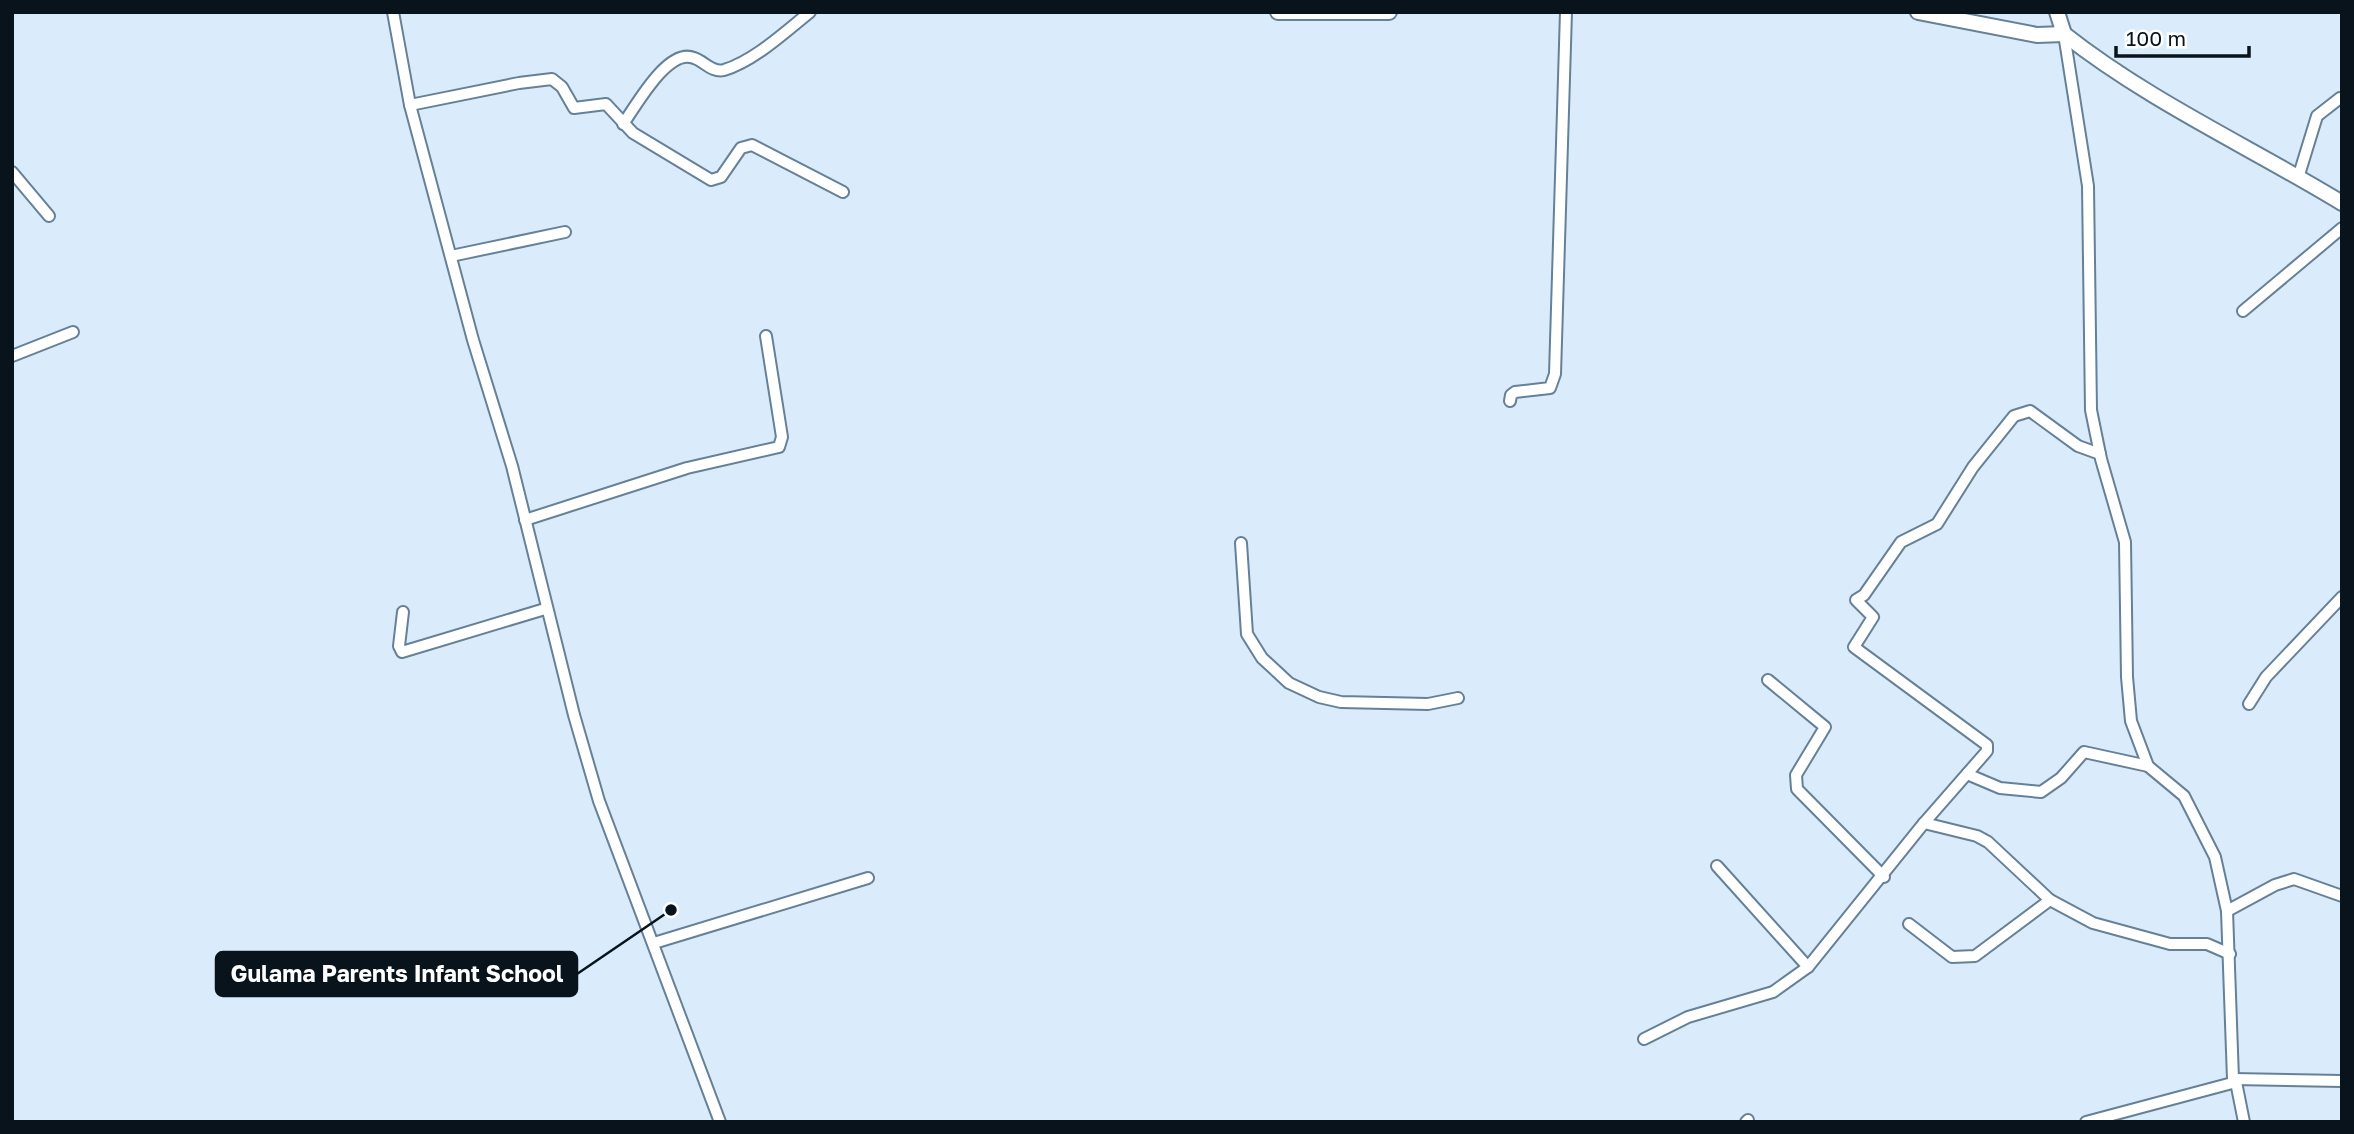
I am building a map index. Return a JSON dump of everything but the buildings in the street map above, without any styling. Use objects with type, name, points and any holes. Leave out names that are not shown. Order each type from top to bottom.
[{"type":"main road","points":[[1278,12],[1389,12]]},
{"type":"main road","points":[[1918,12],[2037,35],[2064,34]]},
{"type":"main road","points":[[2057,12],[2064,34],[2102,62],[2342,203]]},
{"type":"street","points":[[393,12],[410,105],[525,520],[545,609],[599,801],[720,1122]]},
{"type":"street","points":[[623,124],[663,69],[675,59],[694,57],[714,69],[724,70],[762,48],[810,12]]},
{"type":"street","points":[[1510,401],[1515,392],[1549,388],[1555,374],[1566,12]]},
{"type":"street","points":[[2064,34],[2088,186],[2089,383],[2100,454],[2125,542],[2131,721],[2148,765],[2184,796],[2215,857],[2227,911],[2234,1080],[2244,1122]]},
{"type":"street","points":[[410,105],[552,79],[562,87],[574,108],[606,104],[623,124],[710,180],[721,177],[741,148],[752,145],[843,192]]},
{"type":"street","points":[[2298,178],[2317,116],[2340,98]]},
{"type":"street","points":[[12,172],[49,216]]},
{"type":"street","points":[[2243,311],[2342,228]]},
{"type":"street","points":[[451,256],[565,232]]},
{"type":"street","points":[[12,356],[73,332]]},
{"type":"street","points":[[525,520],[687,468],[779,447],[782,437],[766,336]]},
{"type":"street","points":[[1644,1039],[1688,1017],[1773,992],[1808,967],[1884,877],[1924,823],[1987,751],[1987,745],[1856,649],[1854,643],[1873,617],[1856,600],[1864,595],[1901,542],[1937,524],[1973,467],[2014,416],[2030,411],[2078,446],[2100,454]]},
{"type":"street","points":[[1241,543],[1247,634],[1262,658],[1289,683],[1319,697],[1341,702],[1428,704],[1458,698]]},
{"type":"street","points":[[2249,704],[2266,677],[2342,597]]},
{"type":"street","points":[[403,612],[399,646],[402,652],[545,609]]},
{"type":"street","points":[[1768,680],[1825,727],[1796,775],[1797,789],[1884,877]]},
{"type":"street","points":[[1967,774],[2000,788],[2041,792],[2061,778],[2084,752],[2148,765]]},
{"type":"street","points":[[1924,823],[1977,836],[1988,842],[2050,900],[2093,923],[2170,944],[2207,944],[2230,954]]},
{"type":"street","points":[[1717,866],[1808,967]]},
{"type":"street","points":[[654,943],[868,878]]},
{"type":"street","points":[[2227,911],[2275,885],[2294,879],[2342,896]]},
{"type":"street","points":[[1909,924],[1952,957],[1975,956],[2050,900]]},
{"type":"street","points":[[2086,1122],[2234,1080],[2342,1081]]},
{"type":"place","name":"Gulama Parents Infant School","points":[[671,910]]}]
